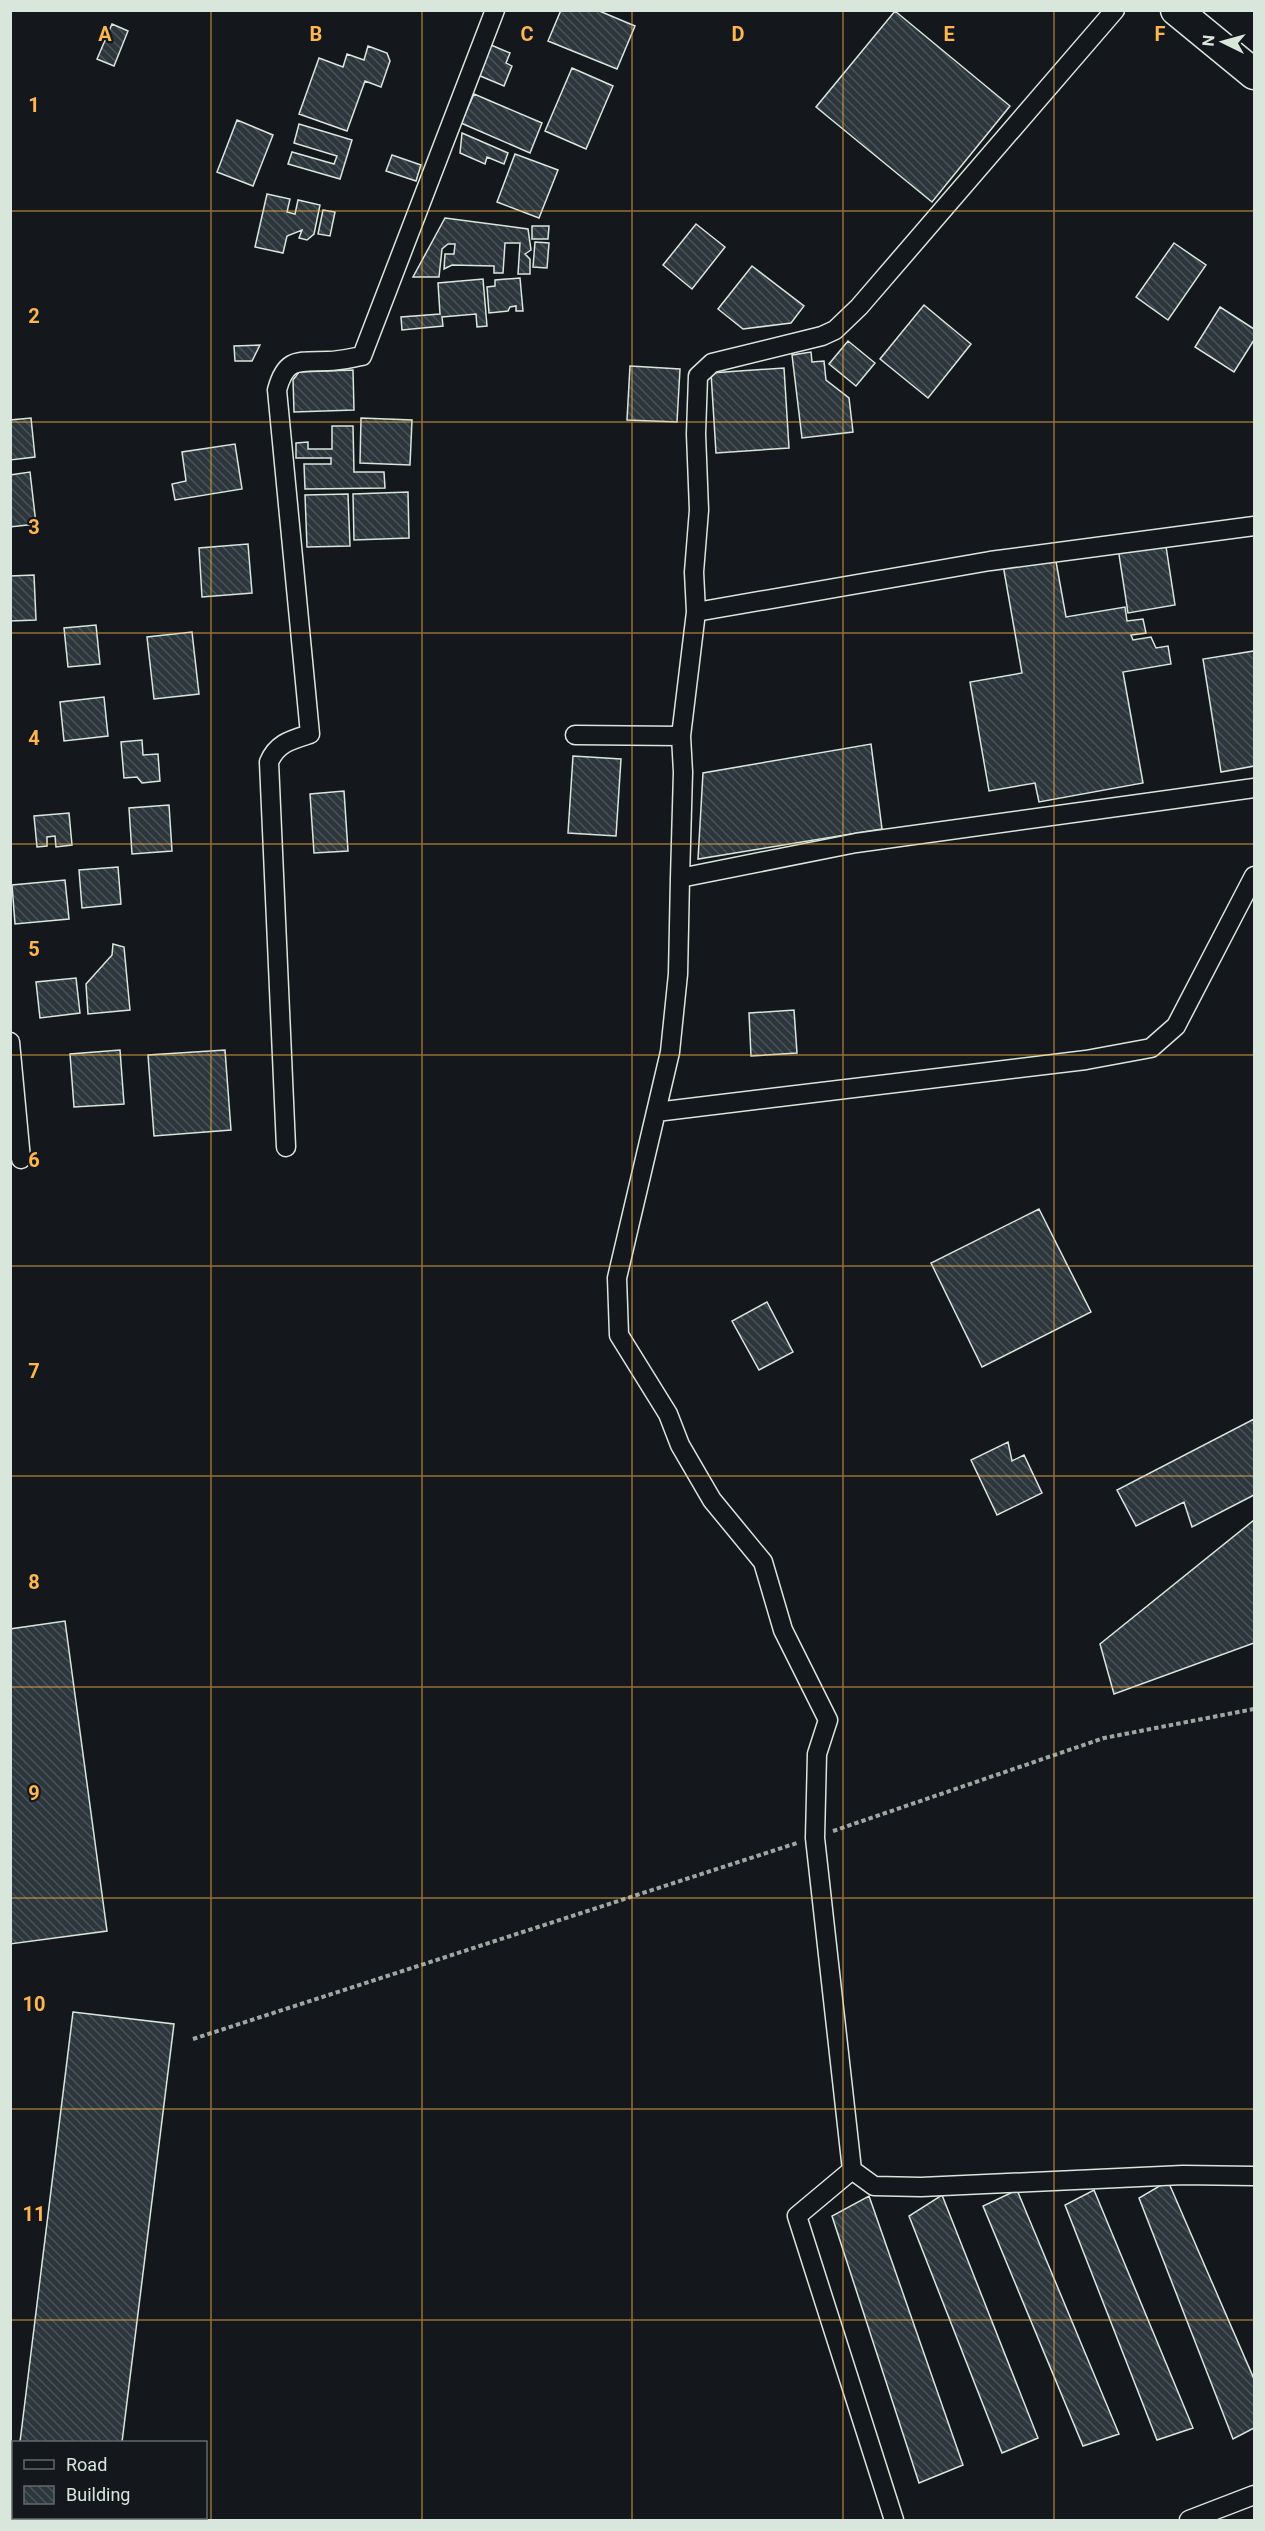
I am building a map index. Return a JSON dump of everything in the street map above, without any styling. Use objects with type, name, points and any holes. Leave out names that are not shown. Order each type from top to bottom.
[{"type":"highway","points":[[1176,10],[1254,74]]},
{"type":"street","points":[[286,1148],[269,762],[273,751],[282,743],[310,734],[277,390],[287,367],[298,361],[332,362],[362,356],[495,10]]},
{"type":"street","points":[[1115,10],[859,308],[835,330],[822,336],[712,363],[698,376],[696,434],[699,510],[694,572],[696,612],[681,736],[683,772],[678,974],[670,1052],[617,1278],[619,1335],[668,1413],[680,1445],[712,1500],[763,1562],[783,1630],[828,1720],[817,1754],[815,1838],[852,2170],[874,2186],[910,2187],[1183,2175],[1254,2176]]},
{"type":"street","points":[[696,612],[990,561],[1254,526]]},
{"type":"street","points":[[575,735],[681,736]]},
{"type":"street","points":[[680,878],[856,843],[1254,788]]},
{"type":"street","points":[[656,1112],[1086,1060],[1151,1048],[1176,1026],[1254,876]]},
{"type":"street","points":[[10,1042],[21,1159]]},
{"type":"street","points":[[852,2170],[797,2216],[894,2520]]},
{"type":"street","points":[[1189,2520],[1254,2495]]},
{"type":"path","points":[[194,2039],[815,1838],[1104,1738],[1254,1710]]},
{"type":"building","points":[[561,10],[597,10],[635,26],[617,69],[548,41]]},
{"type":"building","points":[[895,11],[1010,106],[932,202],[816,107]]},
{"type":"building","points":[[112,24],[128,31],[114,66],[97,59]]},
{"type":"building","points":[[491,45],[510,53],[506,63],[512,66],[504,86],[478,75]]},
{"type":"building","points":[[368,46],[387,53],[390,61],[381,87],[365,81],[347,131],[299,114],[319,58],[343,67],[347,54],[364,60]]},
{"type":"building","points":[[572,68],[613,86],[586,149],[545,131]]},
{"type":"building","points":[[474,94],[542,123],[530,153],[461,123]]},
{"type":"building","points":[[237,120],[273,135],[253,186],[217,172]]},
{"type":"building","points":[[299,124],[352,140],[340,179],[288,164],[292,152],[334,164],[337,156],[294,143]]},
{"type":"building","points":[[462,133],[508,153],[504,164],[487,157],[485,164],[460,153]]},
{"type":"building","points":[[515,154],[558,170],[539,218],[497,202]]},
{"type":"building","points":[[392,155],[421,165],[416,181],[386,171]]},
{"type":"building","points":[[267,194],[290,199],[287,212],[295,214],[298,200],[320,205],[314,234],[307,240],[299,238],[302,230],[287,236],[283,253],[255,247]]},
{"type":"building","points":[[323,210],[335,212],[330,236],[318,234]]},
{"type":"building","points":[[445,218],[528,229],[531,250],[525,254],[530,259],[530,274],[518,274],[520,243],[505,243],[503,273],[494,273],[494,266],[452,265],[444,269],[445,254],[454,254],[455,244],[448,244],[442,249],[439,277],[413,277]]},
{"type":"building","points":[[696,224],[725,247],[692,289],[663,265]]},
{"type":"building","points":[[532,226],[549,226],[548,239],[532,239]]},
{"type":"building","points":[[535,242],[549,243],[547,268],[533,267]]},
{"type":"building","points":[[1174,243],[1206,265],[1168,320],[1136,297]]},
{"type":"building","points":[[752,266],[804,306],[791,323],[743,329],[718,309]]},
{"type":"building","points":[[520,278],[523,311],[516,311],[516,306],[510,307],[508,311],[489,313],[487,287],[495,286],[495,280]]},
{"type":"building","points":[[483,279],[487,326],[477,327],[476,314],[442,317],[443,326],[402,330],[401,317],[440,314],[438,283]]},
{"type":"building","points":[[924,305],[971,344],[928,398],[880,359]]},
{"type":"building","points":[[1220,307],[1254,329],[1254,340],[1234,372],[1195,347]]},
{"type":"building","points":[[848,341],[875,363],[856,386],[829,364]]},
{"type":"building","points":[[260,345],[252,361],[235,361],[234,346]]},
{"type":"building","points":[[811,352],[812,362],[824,361],[826,380],[849,398],[853,432],[802,438],[792,355]]},
{"type":"building","points":[[630,366],[680,369],[677,422],[627,420]]},
{"type":"building","points":[[784,368],[789,448],[716,453],[711,373]]},
{"type":"building","points":[[353,370],[354,410],[294,412],[293,380],[299,372]]},
{"type":"building","points":[[31,418],[35,457],[10,460],[10,420]]},
{"type":"building","points":[[361,418],[412,420],[410,465],[360,463]]},
{"type":"building","points":[[332,426],[353,426],[354,472],[384,472],[385,488],[305,489],[304,464],[331,464],[331,458],[296,458],[296,443],[308,442],[308,449],[332,449]]},
{"type":"building","points":[[235,444],[242,489],[175,500],[172,484],[186,481],[182,452]]},
{"type":"building","points":[[30,472],[36,524],[10,527],[10,475]]},
{"type":"building","points":[[408,492],[409,538],[354,540],[353,494]]},
{"type":"building","points":[[348,494],[350,546],[307,547],[305,495]]},
{"type":"building","points":[[1165,540],[1175,605],[1128,613],[1118,548]]},
{"type":"building","points":[[248,544],[252,593],[202,597],[199,548]]},
{"type":"building","points":[[1055,556],[1066,617],[1125,607],[1127,621],[1143,619],[1146,633],[1131,635],[1133,640],[1151,637],[1156,648],[1168,646],[1171,664],[1123,672],[1143,783],[1039,802],[1035,783],[989,791],[970,682],[1022,673],[1003,565]]},
{"type":"building","points":[[34,575],[36,620],[10,621],[10,576]]},
{"type":"building","points":[[96,625],[100,664],[68,667],[64,628]]},
{"type":"building","points":[[192,632],[199,694],[154,699],[147,637]]},
{"type":"building","points":[[1254,651],[1254,766],[1221,772],[1203,659]]},
{"type":"building","points":[[104,697],[108,736],[64,741],[60,702]]},
{"type":"building","points":[[142,740],[143,755],[158,754],[160,781],[142,783],[137,777],[124,778],[121,742]]},
{"type":"building","points":[[871,744],[882,829],[698,859],[703,773]]},
{"type":"building","points":[[573,756],[621,759],[616,836],[568,833]]},
{"type":"building","points":[[344,791],[348,851],[314,853],[310,794]]},
{"type":"building","points":[[169,805],[172,851],[132,854],[129,808]]},
{"type":"building","points":[[69,813],[72,845],[56,847],[55,836],[47,837],[47,846],[37,847],[34,816]]},
{"type":"building","points":[[118,867],[121,904],[82,908],[79,870]]},
{"type":"building","points":[[65,880],[69,919],[15,924],[12,885]]},
{"type":"building","points":[[113,944],[124,947],[130,1010],[88,1014],[86,984],[112,955]]},
{"type":"building","points":[[76,978],[80,1013],[40,1018],[36,982]]},
{"type":"building","points":[[794,1010],[797,1053],[751,1056],[749,1013]]},
{"type":"building","points":[[120,1050],[124,1104],[74,1107],[70,1054]]},
{"type":"building","points":[[225,1050],[231,1130],[154,1136],[148,1055]]},
{"type":"building","points":[[1039,1209],[1091,1312],[982,1367],[931,1263]]},
{"type":"building","points":[[767,1302],[793,1352],[759,1370],[732,1321]]},
{"type":"building","points":[[1254,1419],[1254,1495],[1192,1527],[1184,1502],[1136,1526],[1117,1490]]},
{"type":"building","points":[[1008,1442],[1012,1461],[1024,1455],[1042,1493],[997,1515],[971,1460]]},
{"type":"building","points":[[1254,1520],[1254,1643],[1114,1694],[1100,1644]]},
{"type":"building","points":[[65,1621],[107,1931],[10,1944],[10,1629]]},
{"type":"building","points":[[73,2012],[174,2024],[122,2441],[20,2441]]},
{"type":"building","points":[[1168,2181],[1254,2379],[1254,2428],[1233,2439],[1139,2198]]},
{"type":"building","points":[[1017,2190],[1119,2434],[1083,2446],[983,2206]]},
{"type":"building","points":[[1094,2190],[1193,2428],[1157,2440],[1065,2205]]},
{"type":"building","points":[[942,2195],[1038,2438],[1002,2453],[909,2216]]},
{"type":"building","points":[[869,2196],[963,2465],[919,2483],[832,2216]]},
{"type":"building","points":[[12,2506],[12,2519],[112,2519],[112,2520],[10,2520]]}]
